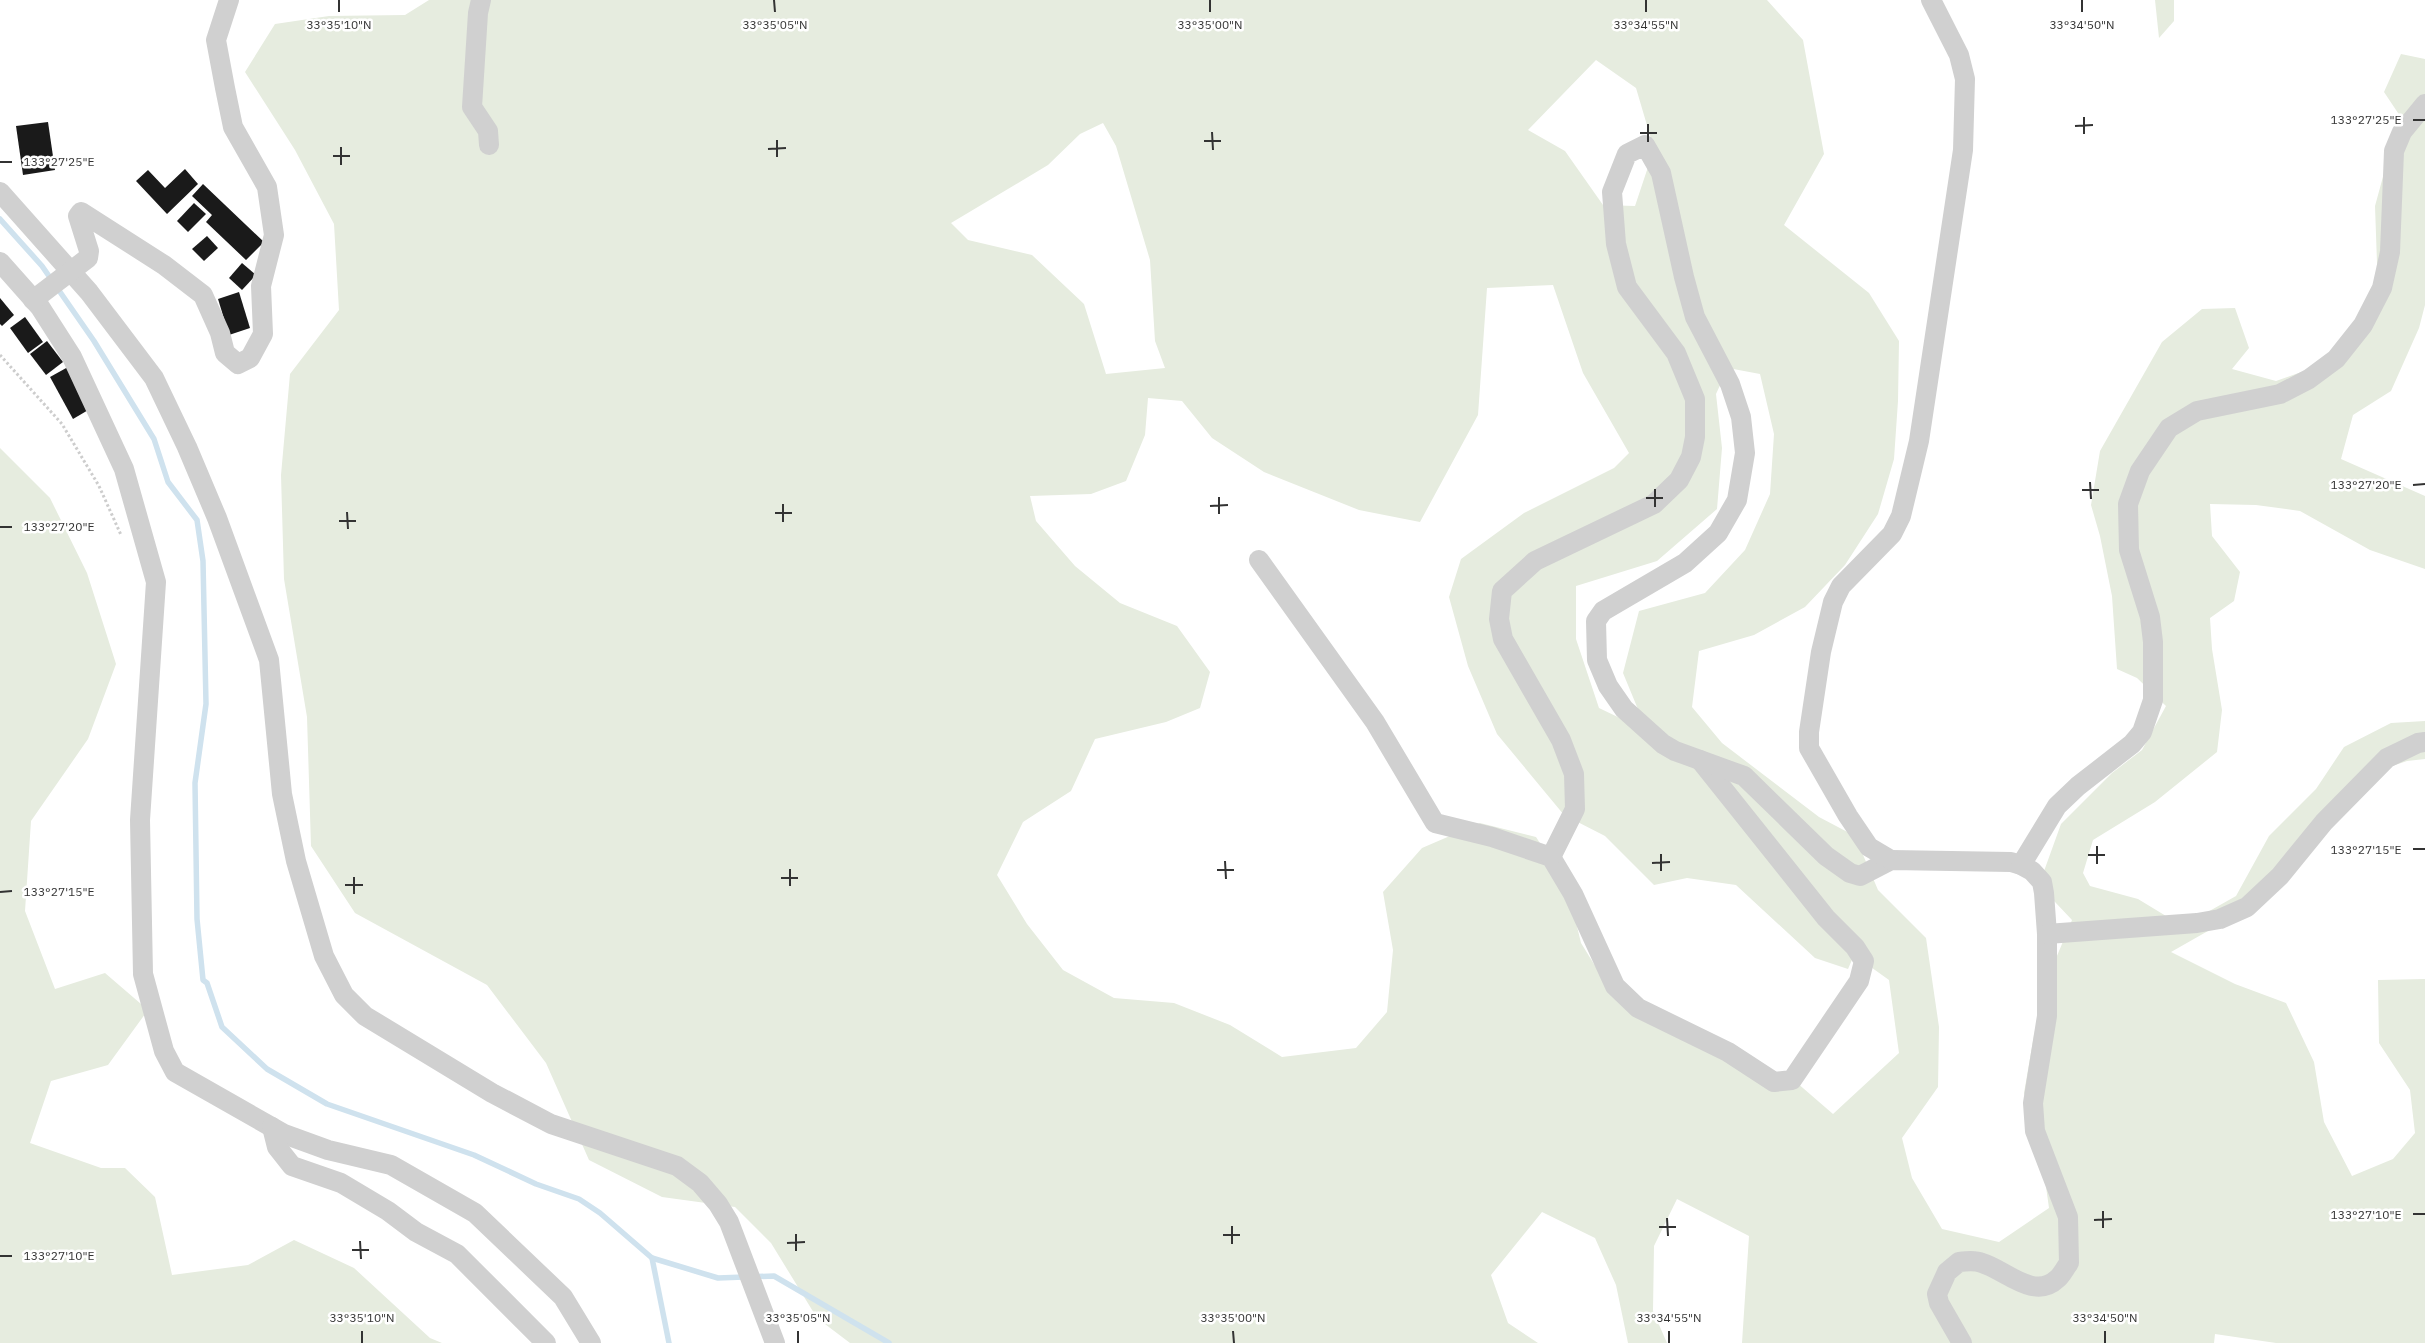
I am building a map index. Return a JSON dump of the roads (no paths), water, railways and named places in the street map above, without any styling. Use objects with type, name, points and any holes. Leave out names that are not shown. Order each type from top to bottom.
[{"type":"street","points":[[33,300],[88,258],[89,251],[78,216],[81,212],[164,265],[202,295],[220,333],[225,353],[238,364],[250,358],[263,334],[261,286],[274,235],[267,187],[233,126],[225,88],[216,40],[229,0]]},
{"type":"street","points":[[481,0],[478,13],[472,107],[488,131],[489,145]]},
{"type":"street","points":[[1891,860],[1869,847],[1848,816],[1809,748],[1809,732],[1821,652],[1833,602],[1841,586],[1892,534],[1900,516],[1919,441],[1963,150],[1965,80],[1959,55],[1931,0]]},
{"type":"street","points":[[2022,864],[2058,806],[2078,786],[2132,744],[2142,732],[2152,700],[2153,642],[2151,625],[2129,550],[2128,504],[2140,471],[2169,428],[2197,411],[2280,394],[2310,379],[2336,359],[2364,325],[2382,288],[2390,252],[2394,151],[2402,132],[2425,104]]},
{"type":"street","points":[[1551,857],[1575,809],[1574,774],[1561,740],[1503,639],[1499,619],[1502,591],[1535,561],[1654,504],[1679,480],[1690,457],[1695,437],[1694,399],[1676,353],[1627,287],[1616,244],[1612,192],[1627,154],[1645,146],[1661,173],[1684,277],[1695,317],[1730,384],[1741,417],[1745,453],[1737,500],[1718,533],[1686,563],[1603,610],[1596,621],[1597,660],[1608,686],[1624,709],[1664,744],[1675,751],[1744,776],[1826,856],[1850,873],[1860,876],[1891,860],[2011,862],[2022,864],[2042,882],[2048,934],[2047,1016],[2033,1103],[2035,1131],[2068,1218],[2069,1264],[2054,1281],[2046,1285],[2030,1285],[2014,1280],[1983,1263],[1959,1262],[1947,1272],[1937,1294],[1939,1303],[1962,1343]]},
{"type":"street","points":[[0,192],[69,272],[89,292],[154,378],[217,518],[268,660],[282,794],[296,861],[324,956],[344,995],[365,1016],[492,1093],[551,1124],[677,1166],[700,1183],[718,1204],[729,1222],[775,1343]]},
{"type":"street","points":[[0,262],[33,300],[72,357],[124,468],[156,582],[141,839],[143,974],[164,1051],[175,1072],[272,1127],[328,1150],[391,1165],[475,1213],[563,1297],[591,1343]]},
{"type":"street","points":[[1259,560],[1375,722],[1434,822],[1492,837],[1551,857],[1573,894],[1615,986],[1638,1008],[1728,1052],[1774,1082],[1792,1080],[1859,981],[1864,961],[1855,947],[1826,918],[1699,759]]},
{"type":"street","points":[[2048,934],[2197,924],[2220,919],[2246,907],[2280,876],[2324,822],[2387,758],[2418,743],[2425,742]]},
{"type":"street","points":[[272,1127],[277,1147],[292,1166],[341,1183],[388,1211],[416,1232],[457,1254],[546,1343]]},
{"type":"waterway","points":[[0,219],[42,266],[94,341],[154,439],[168,482],[197,520],[203,561],[206,704],[195,783],[197,919],[203,980],[207,983],[222,1027],[267,1069],[327,1104],[474,1155],[536,1184],[579,1199],[600,1213],[652,1258],[718,1278],[774,1276],[889,1343]]},
{"type":"waterway","points":[[652,1258],[669,1343]]}]
